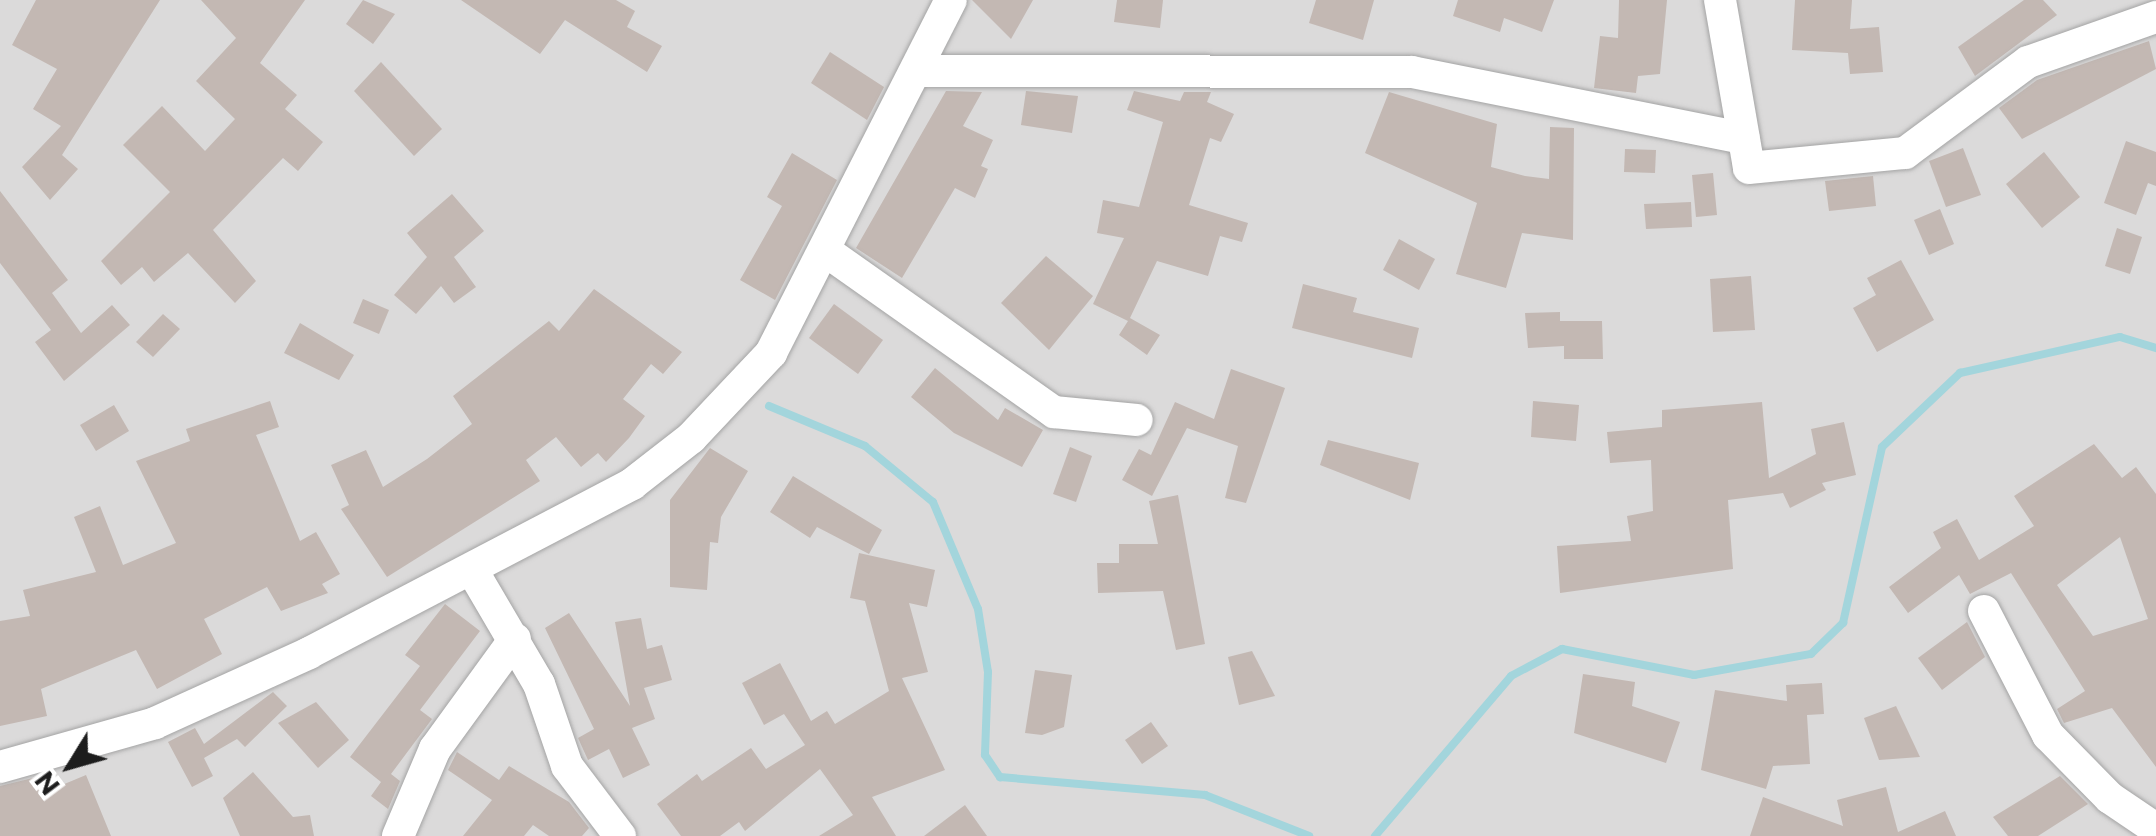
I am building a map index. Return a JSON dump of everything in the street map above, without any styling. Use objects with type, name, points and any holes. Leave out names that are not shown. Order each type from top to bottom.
[{"type":"street","points":[[0,767],[155,723],[472,570],[632,484],[691,438],[771,353],[921,71],[951,0]]},
{"type":"street","points":[[1720,0],[1749,168],[1905,153],[2028,62],[2156,19]]},
{"type":"street","points":[[921,71],[1412,72],[1743,138]]},
{"type":"street","points":[[827,252],[1054,412],[1137,420]]},
{"type":"street","points":[[472,570],[515,639],[567,766],[620,836]]},
{"type":"street","points":[[1984,611],[2048,735],[2110,798],[2156,828]]},
{"type":"street","points":[[398,836],[436,749],[515,639]]},
{"type":"shaded area","points":[[0,0],[2156,0],[2156,836],[0,836]]},
{"type":"building","points":[[36,0],[160,0],[62,155],[78,169],[50,200],[22,167],[61,126],[33,109],[57,69],[12,45]]},
{"type":"building","points":[[201,0],[305,0],[260,63],[297,95],[285,109],[323,142],[298,171],[283,158],[213,230],[256,281],[235,303],[188,253],[154,282],[142,267],[121,285],[101,261],[170,192],[123,145],[162,106],[205,151],[235,119],[196,81],[236,38]]},
{"type":"building","points":[[363,0],[395,14],[373,44],[346,24]]},
{"type":"building","points":[[461,0],[616,0],[635,11],[627,27],[662,46],[647,72],[565,20],[540,54]]},
{"type":"building","points":[[972,0],[1033,0],[1011,39]]},
{"type":"building","points":[[1117,0],[1163,0],[1160,28],[1114,22]]},
{"type":"building","points":[[1316,0],[1374,0],[1363,40],[1309,23]]},
{"type":"building","points":[[1458,0],[1554,0],[1542,32],[1504,18],[1500,32],[1453,16]]},
{"type":"building","points":[[1619,0],[1667,0],[1660,74],[1638,76],[1636,93],[1594,88],[1600,36],[1618,38]]},
{"type":"building","points":[[1795,0],[1852,0],[1850,29],[1879,27],[1883,72],[1850,74],[1848,53],[1792,50]]},
{"type":"building","points":[[2024,0],[2043,0],[2057,15],[1975,76],[1958,47]]},
{"type":"building","points":[[2149,41],[2156,69],[2022,139],[1999,108],[2037,80]]},
{"type":"building","points":[[830,52],[884,87],[867,120],[811,83]]},
{"type":"building","points":[[381,62],[442,129],[414,156],[354,91]]},
{"type":"building","points":[[946,91],[982,92],[963,126],[993,140],[981,166],[988,169],[975,198],[955,188],[902,278],[856,248]]},
{"type":"building","points":[[1026,91],[1078,96],[1072,133],[1021,125]]},
{"type":"building","points":[[1134,91],[1180,101],[1184,92],[1211,92],[1207,102],[1234,114],[1221,142],[1210,138],[1189,205],[1248,223],[1242,242],[1220,236],[1208,276],[1157,261],[1130,318],[1160,335],[1147,355],[1119,335],[1128,321],[1093,304],[1124,238],[1097,233],[1103,200],[1139,207],[1163,122],[1127,110]]},
{"type":"building","points":[[1389,92],[1497,124],[1491,167],[1525,176],[1549,179],[1550,127],[1574,128],[1573,240],[1522,233],[1506,288],[1456,274],[1477,203],[1365,153]]},
{"type":"building","points":[[2126,141],[2156,152],[2156,186],[2148,183],[2136,215],[2104,203]]},
{"type":"building","points":[[1963,148],[1981,195],[1946,207],[1929,161]]},
{"type":"building","points":[[1625,149],[1656,150],[1655,173],[1624,172]]},
{"type":"building","points":[[2044,152],[2080,197],[2042,228],[2006,184]]},
{"type":"building","points":[[792,153],[837,180],[775,300],[740,280],[782,206],[767,197]]},
{"type":"building","points":[[1713,173],[1717,215],[1696,217],[1692,175]]},
{"type":"building","points":[[1873,176],[1876,206],[1829,211],[1825,181]]},
{"type":"building","points":[[0,191],[68,280],[52,293],[81,333],[112,305],[130,325],[64,381],[35,342],[51,330],[0,263]]},
{"type":"building","points":[[452,194],[484,231],[454,257],[476,287],[454,303],[441,286],[416,314],[394,295],[427,257],[407,233]]},
{"type":"building","points":[[1691,202],[1692,227],[1646,229],[1644,204]]},
{"type":"building","points":[[1940,209],[1954,244],[1929,255],[1914,220]]},
{"type":"building","points":[[2117,228],[2142,237],[2130,274],[2105,266]]},
{"type":"building","points":[[1399,239],[1435,259],[1419,290],[1383,270]]},
{"type":"building","points":[[1046,256],[1093,296],[1049,350],[1001,303]]},
{"type":"building","points":[[1901,260],[1934,320],[1877,352],[1853,308],[1876,295],[1867,278]]},
{"type":"building","points":[[1751,276],[1755,330],[1713,332],[1710,279]]},
{"type":"building","points":[[1303,284],[1357,298],[1353,312],[1419,328],[1412,358],[1292,328]]},
{"type":"building","points":[[594,289],[682,352],[663,374],[651,364],[623,399],[645,416],[606,462],[598,453],[581,467],[556,437],[526,460],[540,481],[387,577],[341,509],[349,505],[331,465],[366,450],[383,487],[427,459],[472,424],[453,396],[549,321],[559,331]]},
{"type":"building","points":[[363,299],[389,310],[379,334],[353,323]]},
{"type":"building","points":[[834,304],[883,340],[858,374],[809,338]]},
{"type":"building","points":[[1560,312],[1560,321],[1602,321],[1603,359],[1564,359],[1564,346],[1528,348],[1525,313]]},
{"type":"building","points":[[163,314],[180,329],[153,357],[136,342]]},
{"type":"building","points":[[300,323],[354,355],[339,380],[284,353]]},
{"type":"building","points":[[935,368],[998,420],[1005,408],[1043,430],[1022,467],[954,433],[911,397]]},
{"type":"building","points":[[1231,369],[1285,388],[1246,503],[1225,498],[1238,446],[1187,428],[1152,496],[1122,480],[1139,449],[1151,455],[1175,402],[1214,419]]},
{"type":"building","points":[[270,401],[279,427],[256,435],[300,541],[316,532],[340,574],[322,584],[328,593],[281,611],[267,587],[204,619],[222,654],[157,689],[136,650],[41,689],[47,716],[0,726],[0,621],[30,616],[23,590],[96,572],[74,517],[100,506],[123,565],[176,543],[136,461],[190,441],[186,429]]},
{"type":"building","points":[[1533,401],[1579,405],[1576,441],[1531,437]]},
{"type":"building","points":[[1762,402],[1769,478],[1816,454],[1811,429],[1844,422],[1856,475],[1822,483],[1826,490],[1790,508],[1783,493],[1728,500],[1733,569],[1560,593],[1557,546],[1631,541],[1627,516],[1653,511],[1651,460],[1610,463],[1607,432],[1662,427],[1662,410]]},
{"type":"building","points":[[114,405],[129,431],[96,451],[80,425]]},
{"type":"building","points":[[1328,440],[1419,463],[1410,500],[1320,465]]},
{"type":"building","points":[[2094,444],[2122,478],[2136,467],[2156,494],[2156,767],[2112,708],[2064,723],[2057,709],[2085,691],[2011,573],[1970,594],[1959,575],[1908,613],[1889,587],[1941,548],[1933,532],[1957,519],[1979,560],[2034,526],[2014,496]],"holes":[[[2120,537],[2148,619],[2093,636],[2057,585]]]},
{"type":"building","points":[[1070,447],[1092,456],[1076,502],[1053,494]]},
{"type":"building","points":[[710,448],[748,471],[721,517],[718,543],[710,542],[707,590],[670,587],[670,500]]},
{"type":"building","points":[[793,476],[882,530],[869,554],[817,527],[810,538],[770,512]]},
{"type":"building","points":[[1178,495],[1205,644],[1176,650],[1163,591],[1098,593],[1097,563],[1119,563],[1119,544],[1158,544],[1149,501]]},
{"type":"building","points":[[859,553],[935,570],[927,607],[909,603],[928,672],[902,678],[945,770],[872,797],[896,836],[819,836],[853,815],[820,769],[745,831],[739,822],[720,836],[681,836],[657,804],[697,774],[702,781],[751,748],[766,769],[805,745],[784,714],[764,725],[742,683],[780,663],[811,721],[827,711],[835,724],[889,691],[865,601],[850,598]]},
{"type":"building","points":[[445,604],[480,631],[420,710],[432,719],[391,774],[400,781],[388,809],[371,796],[381,782],[350,757],[420,666],[405,655]]},
{"type":"building","points":[[569,613],[630,706],[615,622],[641,618],[647,649],[662,645],[672,680],[644,688],[655,719],[632,728],[650,765],[623,778],[609,749],[588,760],[578,738],[594,729],[545,628]]},
{"type":"building","points":[[1967,622],[1985,657],[1942,690],[1918,658]]},
{"type":"building","points":[[1252,651],[1275,696],[1239,705],[1228,657]]},
{"type":"building","points":[[1035,670],[1072,675],[1064,727],[1042,735],[1025,733]]},
{"type":"building","points":[[1583,674],[1635,682],[1632,706],[1680,722],[1666,763],[1574,733]]},
{"type":"building","points":[[1822,683],[1824,714],[1807,715],[1810,764],[1773,766],[1766,789],[1701,770],[1715,690],[1787,701],[1786,685]]},
{"type":"building","points":[[273,692],[287,706],[245,747],[237,739],[204,758],[213,776],[192,787],[168,742],[195,728],[204,744]]},
{"type":"building","points":[[316,702],[349,740],[318,768],[278,723]]},
{"type":"building","points":[[1896,706],[1920,757],[1879,760],[1864,718]]},
{"type":"building","points":[[1151,722],[1168,746],[1142,764],[1125,740]]},
{"type":"building","points":[[457,752],[499,780],[509,766],[569,802],[589,828],[582,836],[549,836],[533,825],[524,836],[463,836],[492,800],[448,770]]},
{"type":"building","points":[[253,772],[293,817],[310,815],[314,836],[240,836],[223,798]]},
{"type":"building","points":[[45,775],[50,790],[86,775],[111,836],[0,836],[0,786]]},
{"type":"building","points":[[2060,776],[2088,804],[2038,836],[2008,836],[1993,817]]},
{"type":"building","points":[[1886,787],[1898,832],[1945,811],[1956,836],[1750,836],[1763,797],[1843,826],[1837,800]]},
{"type":"building","points":[[965,805],[987,836],[924,836],[949,817]]},
{"type":"waterway","points":[[1375,836],[1511,676],[1562,649],[1694,675],[1811,654],[1843,623],[1882,447],[1960,373],[2120,337],[2156,348]]},
{"type":"waterway","points":[[769,406],[865,446],[933,502],[978,609],[988,672],[985,755],[1000,777],[1205,795],[1309,836]]}]
